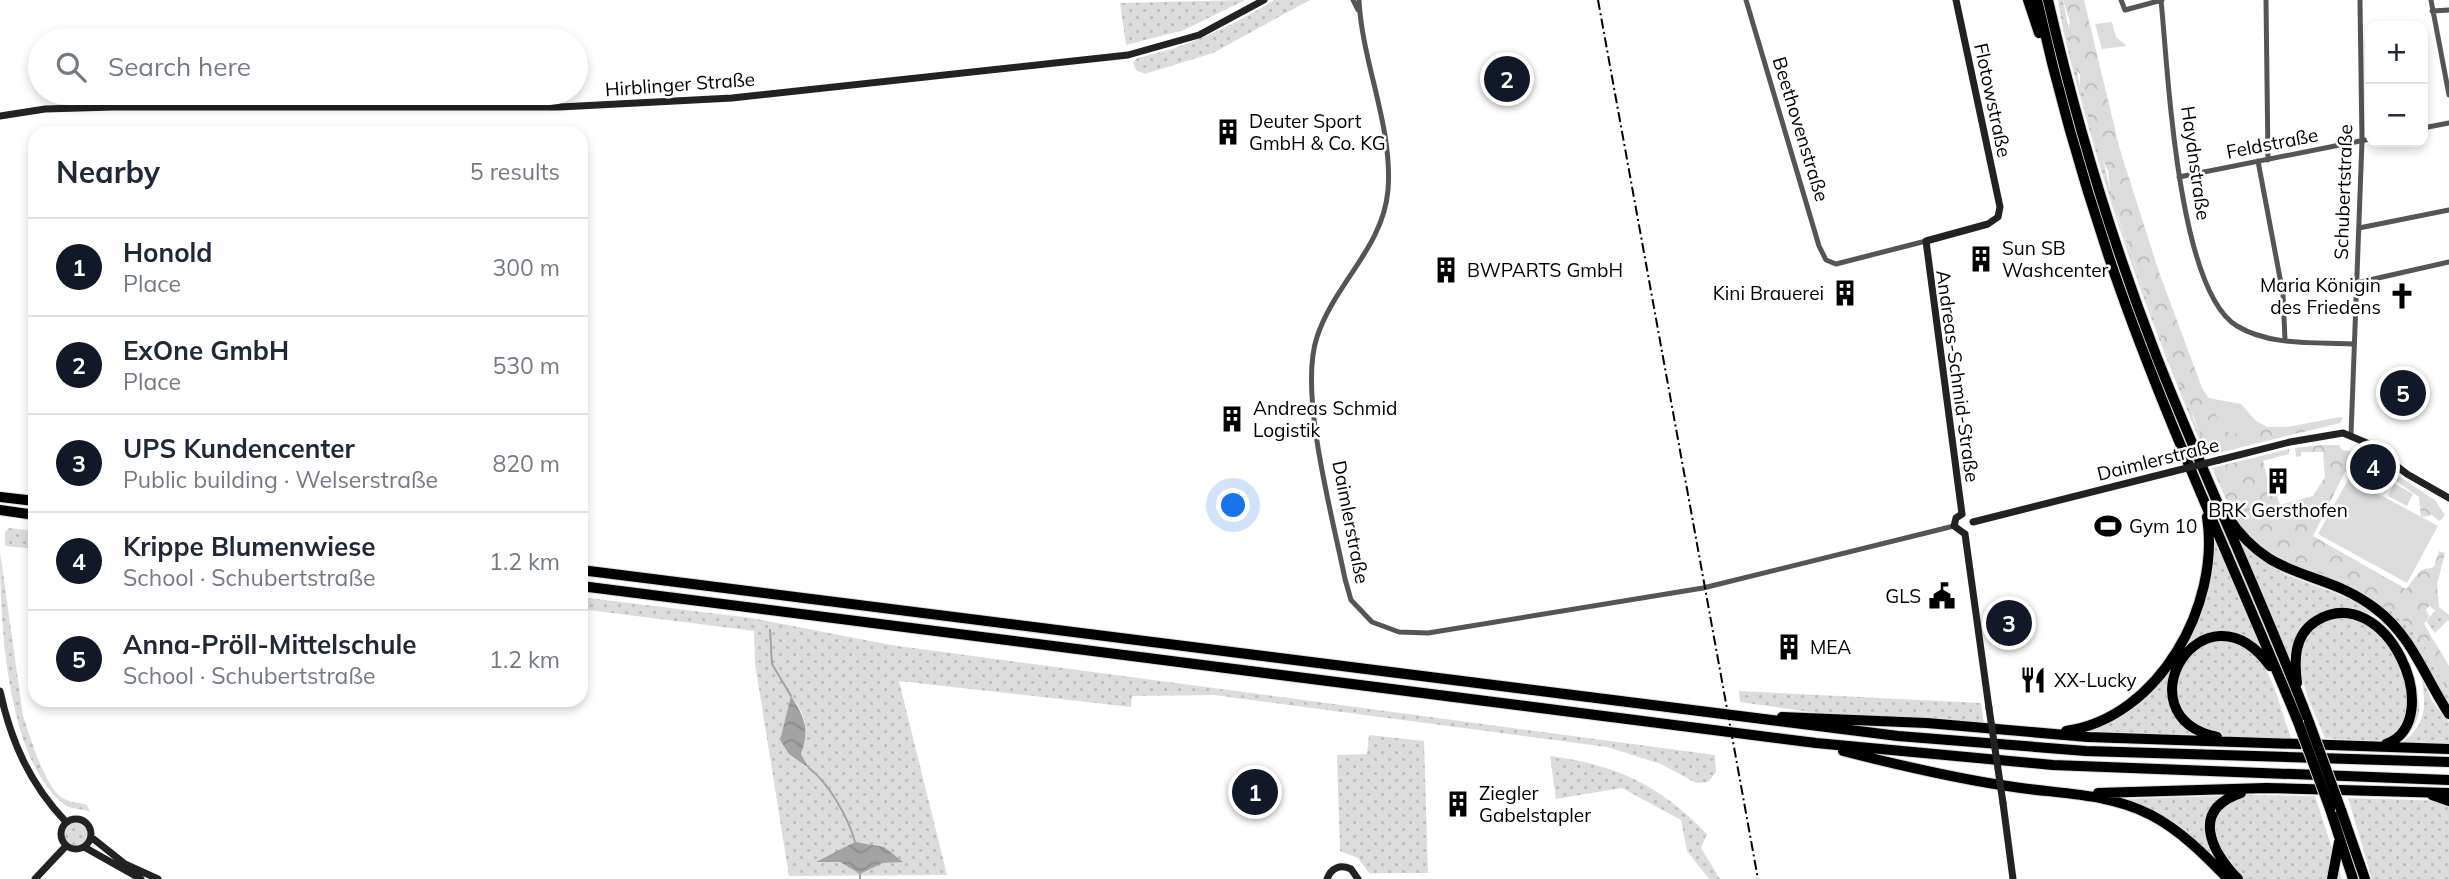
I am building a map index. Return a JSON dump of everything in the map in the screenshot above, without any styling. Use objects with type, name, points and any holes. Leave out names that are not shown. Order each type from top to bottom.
[{"type":"highway","points":[[2028,0],[2115,275],[2208,495],[2309,722],[2366,879]]},
{"type":"highway","points":[[2037,0],[2056,82]]},
{"type":"highway","points":[[2050,0],[2055,31],[2084,142],[2122,263],[2208,495],[2298,722],[2354,879]]},
{"type":"highway","points":[[2208,495],[2258,553],[2286,570],[2358,597],[2390,621],[2412,648],[2449,714]]},
{"type":"highway","points":[[2046,734],[2080,729],[2119,712],[2157,676],[2174,654],[2206,583],[2210,545],[2208,495]]},
{"type":"highway","points":[[0,497],[28,500]]},
{"type":"highway","points":[[0,510],[28,513]]},
{"type":"highway","points":[[588,571],[1898,736],[2086,751],[2449,762]]},
{"type":"highway","points":[[588,587],[1816,743],[2053,765],[2449,780]]},
{"type":"highway","points":[[2299,698],[2295,652],[2302,636],[2313,623],[2327,615],[2344,611],[2376,621],[2390,634],[2414,671],[2423,707],[2411,732],[2393,742],[2368,746]]},
{"type":"highway","points":[[2238,741],[2205,734],[2180,716],[2172,692],[2173,674],[2180,659],[2204,639],[2233,637],[2258,650],[2280,679]]},
{"type":"highway","points":[[1758,719],[1800,716],[2046,734],[2449,749]]},
{"type":"highway","points":[[1816,743],[1978,780],[2080,794],[2130,806],[2165,822],[2228,879]]},
{"type":"highway","points":[[2080,794],[2266,788],[2449,793]]},
{"type":"highway","points":[[2238,879],[2214,852],[2209,829],[2211,820],[2224,801],[2234,795],[2266,788]]},
{"type":"highway","points":[[2422,792],[2449,801]]},
{"type":"highway","points":[[2332,879],[2339,853],[2339,834]]},
{"type":"street","name":"Hirblinger Straße","points":[[0,116],[45,109],[113,107],[560,107],[719,99],[1128,55],[1199,35],[1264,0]]},
{"type":"street","name":"Daimlerstraße","points":[[1353,0],[1359,13]]},
{"type":"street","name":"Daimlerstraße","points":[[1359,0],[1359,13],[1388,158],[1387,201],[1373,241],[1322,325],[1310,375],[1345,579],[1351,600],[1365,618],[1379,626],[1410,633],[1464,628],[1720,585],[1954,526]]},
{"type":"street","name":"Beethovenstraße","points":[[1746,0],[1819,246],[1831,263],[1926,241]]},
{"type":"street","name":"Flotowstraße","points":[[1926,241],[1988,225],[1998,217],[2000,207],[1956,0]]},
{"type":"street","points":[[2121,0],[2125,10],[2162,0]]},
{"type":"street","name":"Haydnstraße","points":[[2162,0],[2179,177],[2190,233],[2218,306],[2237,326],[2257,334],[2286,340],[2352,344]]},
{"type":"street","points":[[2266,0],[2268,160]]},
{"type":"street","name":"Schubertstraße","points":[[2350,435],[2362,141],[2360,0]]},
{"type":"street","points":[[2431,0],[2449,95]]},
{"type":"street","points":[[2432,11],[2449,10]]},
{"type":"street","points":[[2428,127],[2449,123]]},
{"type":"street","name":"Feldstraße","points":[[2179,177],[2365,140]]},
{"type":"street","points":[[2258,161],[2283,294],[2286,340]]},
{"type":"street","points":[[2359,228],[2449,210]]},
{"type":"street","name":"Andreas-Schmid-Straße","points":[[1926,241],[1962,514]]},
{"type":"street","points":[[2356,283],[2449,261]]},
{"type":"street","name":"Daimlerstraße","points":[[1973,522],[2316,436],[2350,435]]},
{"type":"street","points":[[2350,435],[2367,443],[2407,474],[2449,498]]},
{"type":"street","points":[[1965,534],[1972,530],[1973,522],[1970,517],[1962,514],[1956,518],[1954,526],[1965,534],[2013,879]]},
{"type":"street","points":[[0,691],[6,720],[22,762],[36,785],[66,822]]},
{"type":"street","points":[[66,846],[61,833],[66,822],[76,819],[85,822],[91,837],[113,856],[153,878]]},
{"type":"street","points":[[84,847],[91,837]]},
{"type":"street","points":[[66,846],[75,849],[84,847],[141,879]]},
{"type":"street","points":[[35,879],[66,846]]},
{"type":"street","points":[[1327,879],[1331,871],[1340,866],[1351,869],[1358,879]]},
{"type":"green space","points":[[1245,0],[1184,30],[1126,45],[1120,3]]},
{"type":"green space","points":[[1274,0],[1310,0],[1213,53],[1145,74],[1136,70],[1133,63],[1137,58],[1173,49],[1208,35]]},
{"type":"green space","points":[[2058,0],[2063,0],[2080,87],[2088,99],[2117,216],[2165,350],[2173,361],[2177,380],[2191,404],[2193,418],[2210,455],[2205,453],[2188,413],[2127,250],[2088,125],[2067,47]]},
{"type":"green space","points":[[2063,0],[2084,0],[2120,150],[2159,272],[2202,388],[2216,409],[2219,421],[2242,435],[2268,427],[2287,427],[2340,417],[2343,418],[2340,423],[2210,455],[2175,376],[2112,201],[2108,171],[2097,147],[2088,99],[2080,87],[2080,75],[2076,70],[2067,33],[2070,22]]},
{"type":"green space","points":[[2112,22],[2116,37],[2127,46],[2102,49],[2095,24]]},
{"type":"green space","points":[[2208,398],[2241,404],[2256,421],[2268,427],[2242,435],[2224,431]]},
{"type":"green space","points":[[2339,445],[2342,450],[2367,454],[2357,473],[2345,472],[2313,536],[2406,589],[2421,570],[2434,567],[2439,551],[2445,553],[2437,585],[2439,607],[2449,615],[2449,621],[2429,606],[2426,610],[2429,616],[2424,624],[2449,666],[2449,696],[2425,646],[2398,615],[2344,581],[2294,565],[2267,550],[2235,519],[2212,468],[2289,449],[2289,454],[2263,461],[2280,505],[2313,496],[2325,477],[2323,452],[2301,452],[2301,456],[2296,457],[2295,448]]},
{"type":"green space","points":[[2373,459],[2435,500],[2445,515],[2442,519],[2439,521],[2432,515],[2421,517],[2419,497],[2370,463]]},
{"type":"green space","points":[[2349,478],[2438,526],[2407,583],[2318,534]]},
{"type":"green space","points":[[2394,483],[2413,494],[2407,506],[2388,496]]},
{"type":"green space","points":[[2235,519],[2267,550],[2294,565],[2344,581],[2398,615],[2425,646],[2449,696],[2449,711],[2395,621],[2258,549]]},
{"type":"green space","points":[[2212,527],[2264,653],[2238,636],[2215,633],[2195,641],[2180,656],[2171,676],[2170,697],[2178,718],[2196,735],[2087,731],[2106,723],[2173,659],[2210,578]]},
{"type":"green space","points":[[9,528],[28,530],[28,548],[5,546],[5,532]]},
{"type":"green space","points":[[2236,534],[2276,569],[2344,597],[2378,617],[2362,612],[2333,610],[2309,620],[2300,630],[2290,661]]},
{"type":"green space","points":[[0,551],[23,716],[43,771],[55,791],[67,800],[87,805],[90,812],[65,805],[45,784],[30,756],[10,687],[2,613]]},
{"type":"green space","points":[[588,598],[751,618],[891,645],[1715,755],[1716,772],[1708,782],[1696,783],[1661,764],[1607,747],[1214,695],[1132,696],[1131,707],[899,681],[947,875],[789,876],[755,664],[754,631],[588,610]],"holes":[[[791,697],[800,710],[806,731],[801,754],[808,766],[780,740]],[[840,862],[902,862],[883,863],[860,874]]]},
{"type":"green space","points":[[2435,611],[2448,620],[2435,633],[2426,621]]},
{"type":"green space","points":[[2350,615],[2379,629],[2389,640],[2400,654],[2416,688],[2419,705],[2417,720],[2407,732],[2390,739],[2366,741],[2325,738],[2307,695],[2300,663],[2301,647],[2306,634],[2318,624]]},
{"type":"green space","points":[[2213,641],[2232,643],[2259,660],[2274,688],[2291,738],[2218,737],[2199,731],[2186,718],[2177,701],[2177,672],[2182,662],[2192,653]]},
{"type":"green space","points":[[2421,675],[2432,701],[2449,722],[2449,744],[2403,742],[2421,720],[2424,695]]},
{"type":"green space","points":[[1739,691],[1981,703],[1984,724],[1817,713],[1740,702]]},
{"type":"green space","points":[[1369,735],[1424,741],[1428,873],[1369,873],[1358,858],[1340,851],[1337,755],[1367,754]]},
{"type":"green space","points":[[1550,756],[1617,772],[1672,802],[1707,834],[1701,848],[1720,879],[1709,879],[1687,851],[1681,820],[1622,788],[1556,799]]},
{"type":"green space","points":[[2315,796],[2342,879],[2230,879],[2209,858],[2121,799]]},
{"type":"green space","points":[[2348,798],[2449,801],[2449,879],[2372,879]]},
{"type":"green space","points":[[76,822],[85,825],[88,834],[85,843],[76,846],[67,843],[64,834],[67,825]]},
{"type":"water","points":[[791,696],[805,724],[801,754],[809,768],[789,754],[780,740]]},
{"type":"water","points":[[855,842],[884,847],[903,862],[883,863],[860,874],[840,862],[816,862]]},
{"type":"waterway","points":[[770,630],[772,664],[791,696]]},
{"type":"waterway","points":[[809,768],[837,802],[855,842]]},
{"type":"waterway","points":[[860,874],[860,879]]},
{"type":"railway","points":[[1598,0],[1758,879]]},
{"type":"place","name":"ExOne GmbH","points":[[1507,79]]},
{"type":"place","name":"Deuter Sport GmbH & Co. KG","points":[[1228,132]]},
{"type":"place","name":"Sun SB Washcenter","points":[[1981,259]]},
{"type":"place","name":"BWPARTS GmbH","points":[[1446,270]]},
{"type":"place","name":"Kini Brauerei","points":[[1845,293]]},
{"type":"place","name":"Maria Königin des Friedens","points":[[2402,296]]},
{"type":"place","name":"Anna-Pröll-Mittelschule","points":[[2403,393]]},
{"type":"place","name":"Andreas Schmid Logistik","points":[[1232,419]]},
{"type":"place","name":"Krippe Blumenwiese","points":[[2373,467]]},
{"type":"place","name":"BRK Gersthofen","points":[[2278,481]]},
{"type":"place","name":"Gym 10","points":[[2108,526]]},
{"type":"place","name":"GLS","points":[[1942,596]]},
{"type":"place","name":"UPS Kundencenter","points":[[2009,623]]},
{"type":"place","name":"MEA","points":[[1789,647]]},
{"type":"place","name":"XX-Lucky","points":[[2033,680]]},
{"type":"place","name":"Honold","points":[[1255,792]]},
{"type":"place","name":"Ziegler Gabelstapler","points":[[1458,804]]}]
